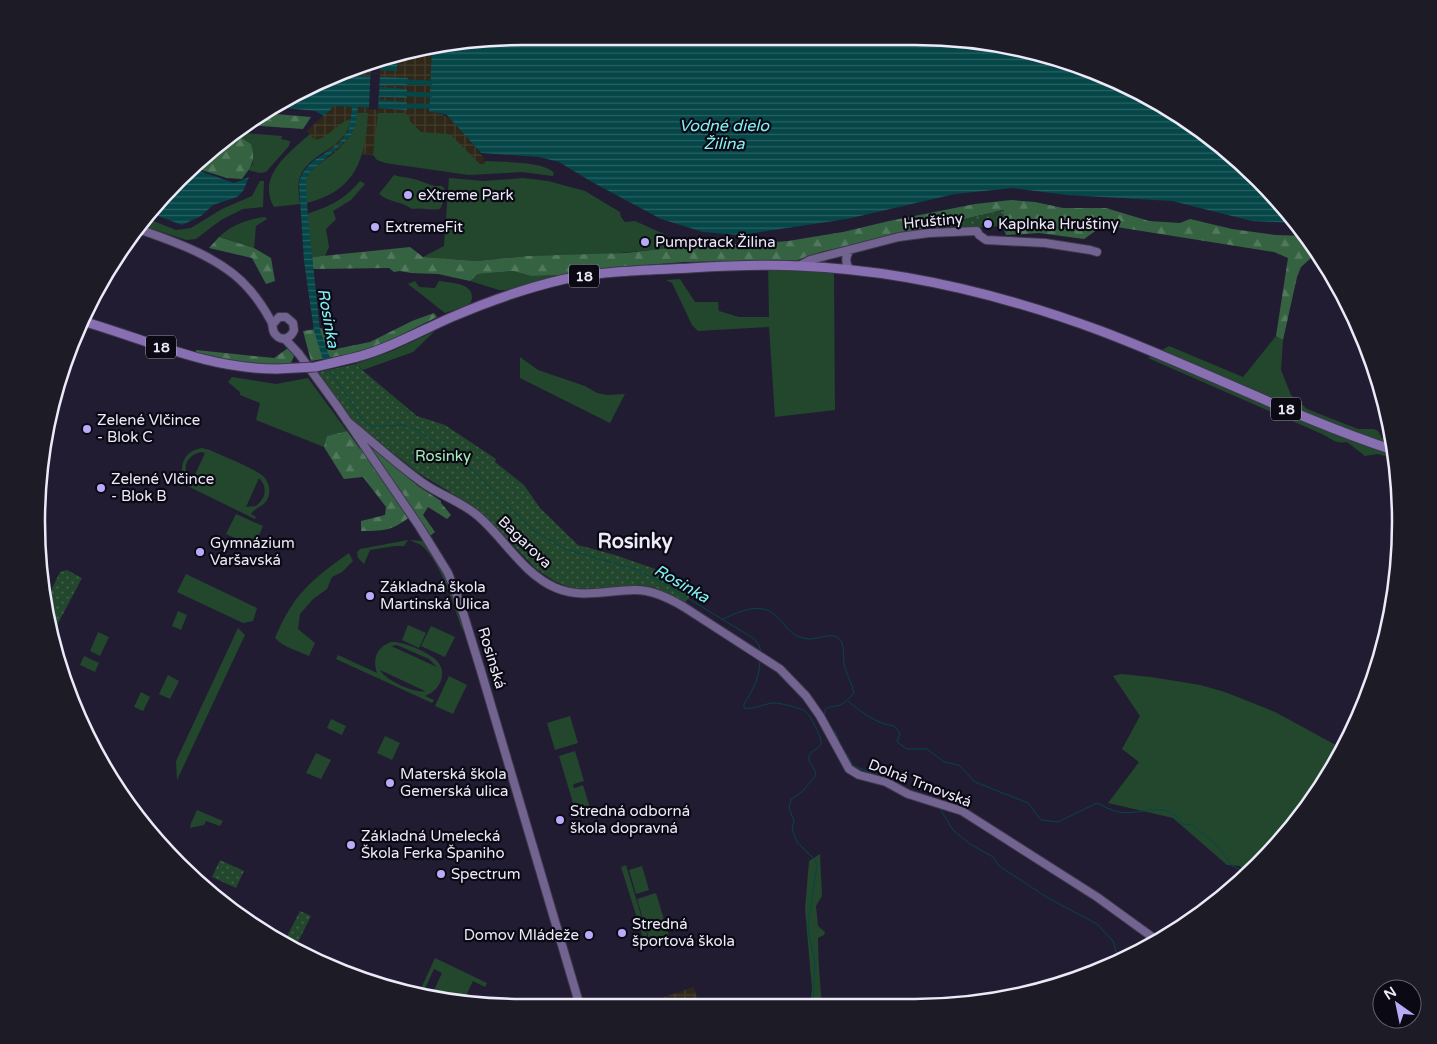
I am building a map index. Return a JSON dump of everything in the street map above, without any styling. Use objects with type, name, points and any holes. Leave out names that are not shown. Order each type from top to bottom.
[{"type":"main road","name":"18","points":[[88,323],[215,363],[277,369],[315,367],[357,357],[387,347],[449,318],[518,291],[586,276],[666,269],[799,266],[850,270],[911,278],[1014,301],[1118,338],[1324,424],[1386,447]]},
{"type":"street","name":"Hruštiny","points":[[799,266],[810,260],[899,237],[929,233],[977,231],[978,235],[986,240],[1045,243],[1097,252]]},
{"type":"street","points":[[144,232],[195,252],[226,268],[242,281],[260,302],[273,324],[275,335],[285,339],[292,334],[294,327],[292,320],[286,317],[280,318],[273,324]]},
{"type":"street","points":[[850,250],[846,261],[850,270]]},
{"type":"street","points":[[260,302],[280,318]]},
{"type":"street","name":"Rosinská","points":[[292,334],[300,354]]},
{"type":"street","name":"Rosinská","points":[[285,339],[300,354],[347,421],[433,546],[448,573],[480,665],[578,999]]},
{"type":"street","name":"Bagarova","points":[[347,421],[422,482],[477,516],[518,559],[550,584],[576,593],[589,594],[635,590],[660,594],[761,656]]},
{"type":"street","name":"Dolná Trnovská","points":[[761,656],[780,669],[806,696],[820,716],[849,769],[889,784],[908,794],[969,815],[1097,897],[1151,936]]},
{"type":"shaded area","points":[[432,54],[429,112],[439,113],[453,120],[484,158],[484,164],[324,151],[307,131],[334,106],[407,110],[407,102],[380,100],[380,97],[407,98],[407,89],[380,88],[380,85],[407,86],[408,78],[354,75],[362,73],[370,73],[371,70],[397,71],[398,61]]},
{"type":"shaded area","points":[[693,987],[698,999],[659,999]]},
{"type":"green space","points":[[357,113],[368,113],[364,145],[355,171],[347,182],[336,191],[323,198],[306,203],[305,186],[308,175],[349,138],[353,131]]},
{"type":"green space","points":[[378,113],[405,113],[405,115],[409,115],[410,121],[421,132],[452,136],[480,164],[484,164],[485,161],[532,164],[549,169],[554,173],[553,176],[522,172],[469,175],[385,163],[377,160],[373,155]]},
{"type":"green space","points":[[275,114],[311,117],[303,129],[256,126]]},
{"type":"green space","points":[[351,119],[342,138],[311,162],[300,177],[298,190],[300,204],[274,207],[269,185],[272,175],[285,157],[310,134],[315,140],[321,138]]},
{"type":"green space","points":[[246,133],[282,136],[281,139],[290,141],[289,146],[266,172],[260,173],[248,170],[253,164],[251,144],[241,137]]},
{"type":"green space","points":[[241,137],[251,144],[252,163],[242,179],[227,178],[200,170]]},
{"type":"green space","points":[[394,175],[434,186],[442,186],[446,194],[440,209],[412,209],[379,194]]},
{"type":"green space","points":[[449,178],[484,181],[523,178],[548,181],[585,191],[620,212],[625,222],[635,221],[664,234],[664,249],[608,254],[527,256],[477,261],[423,257],[444,246]]},
{"type":"green space","points":[[260,181],[264,181],[263,207],[243,209],[221,220],[196,239],[186,240],[148,227],[153,221],[176,230],[191,228],[222,209],[252,196]]},
{"type":"green space","points":[[360,181],[365,184],[351,200],[333,211],[336,219],[326,229],[329,247],[325,256],[313,257],[312,260],[307,214],[336,202]]},
{"type":"green space","points":[[1011,200],[1035,202],[1063,208],[1106,208],[1149,221],[1180,223],[1190,219],[1232,229],[1275,235],[1296,236],[1313,259],[1311,258],[1301,267],[1297,277],[1283,340],[1276,336],[1288,258],[1274,252],[1104,225],[1084,239],[1039,233],[1006,235],[1003,226],[1003,210],[956,221],[937,230],[914,231],[820,252],[797,260],[684,262],[609,268],[565,275],[531,276],[513,271],[478,274],[470,281],[438,274],[394,272],[389,268],[313,269],[312,260],[313,257],[410,247],[423,257],[477,261],[527,256],[626,253],[696,245],[788,241],[843,232],[975,204]]},
{"type":"green space","points":[[1004,210],[1003,226],[937,230],[956,221]]},
{"type":"green space","points":[[265,217],[267,219],[256,226],[254,248],[219,237],[240,223]]},
{"type":"green space","points":[[219,237],[254,248],[271,258],[275,281],[266,284],[252,258],[209,248]]},
{"type":"green space","points":[[820,252],[834,275],[835,410],[775,417],[769,327],[698,331],[692,325],[672,283],[666,280],[680,279],[695,302],[718,302],[719,311],[739,317],[769,317],[768,261],[797,260]]},
{"type":"green space","points":[[513,271],[531,276],[565,275],[506,290],[499,290],[470,281],[478,274]]},
{"type":"green space","points":[[415,281],[419,287],[435,288],[439,281],[462,285],[470,291],[472,296],[471,302],[466,306],[445,313],[408,284]]},
{"type":"green space","points":[[434,313],[437,317],[393,339],[361,352],[311,361],[303,331],[323,328],[331,350],[370,342],[412,321]]},
{"type":"green space","points":[[435,331],[413,352],[363,370],[355,364],[392,351]]},
{"type":"green space","points":[[1276,336],[1283,340],[1281,370],[1291,395],[1307,409],[1358,429],[1374,429],[1378,431],[1385,439],[1387,457],[1378,454],[1365,456],[1347,442],[1334,441],[1322,434],[1148,358],[1169,346],[1243,377]]},
{"type":"green space","points":[[288,348],[294,356],[291,363],[278,364],[243,362],[196,353],[196,350],[274,358]]},
{"type":"green space","points":[[520,357],[538,370],[585,386],[597,393],[607,395],[625,394],[610,423],[520,378]]},
{"type":"green space","name":"Rosinky","points":[[355,364],[417,416],[445,425],[496,459],[495,462],[524,485],[540,508],[578,545],[615,555],[661,571],[692,593],[685,603],[656,588],[641,585],[585,589],[570,588],[554,581],[535,568],[474,507],[417,472],[352,420],[318,372]]},
{"type":"green space","points":[[232,377],[276,384],[308,378],[347,431],[328,436],[324,447],[256,420],[260,403],[240,395],[240,392],[228,382]]},
{"type":"green space","points":[[347,431],[360,449],[368,443],[418,486],[441,501],[451,515],[447,519],[428,507],[423,515],[435,532],[430,536],[415,513],[390,528],[378,531],[361,531],[361,521],[385,515],[386,507],[363,477],[344,479],[324,447],[327,436]]},
{"type":"green space","points":[[196,449],[210,450],[253,469],[265,478],[269,487],[269,495],[266,501],[251,514],[256,517],[255,519],[169,477],[172,472],[183,478],[183,462],[188,454]],"holes":[[[201,452],[205,453],[192,481],[186,472],[186,464],[192,456]],[[259,478],[264,485],[264,496],[256,506],[246,507]]]},
{"type":"green space","points":[[236,514],[263,526],[254,547],[226,534]]},
{"type":"green space","points":[[408,540],[404,546],[370,550],[364,564],[358,558],[357,552],[360,549]]},
{"type":"green space","points":[[410,540],[422,541],[427,545],[448,581],[465,633],[446,584],[434,561],[421,545]]},
{"type":"green space","points":[[349,553],[353,561],[342,572],[332,577],[327,589],[313,599],[300,614],[298,629],[315,643],[309,656],[287,647],[275,638],[287,613],[301,593]]},
{"type":"green space","points":[[67,570],[82,578],[57,626],[50,592],[60,572]]},
{"type":"green space","points":[[186,574],[257,608],[253,621],[243,623],[177,592]]},
{"type":"green space","points":[[178,611],[187,615],[181,630],[172,626]]},
{"type":"green space","points":[[408,625],[426,633],[419,648],[402,640]]},
{"type":"green space","points":[[431,626],[455,637],[445,657],[421,646]]},
{"type":"green space","points":[[238,628],[245,635],[177,780],[176,761]]},
{"type":"green space","points":[[98,632],[109,637],[100,656],[90,651]]},
{"type":"green space","points":[[391,642],[401,643],[414,647],[435,659],[442,669],[442,674],[439,685],[425,696],[434,700],[432,703],[336,659],[338,655],[377,673],[375,663],[377,654],[382,647]],"holes":[[[397,645],[429,659],[437,667],[391,646]],[[380,670],[425,691],[401,685],[388,678]]]},
{"type":"green space","points":[[84,656],[99,663],[95,672],[80,665]]},
{"type":"green space","points":[[1121,674],[1151,677],[1200,685],[1225,692],[1275,712],[1336,745],[1312,787],[1274,837],[1242,869],[1240,866],[1227,865],[1173,818],[1108,803],[1139,762],[1122,749],[1140,716],[1113,676]]},
{"type":"green space","points":[[168,675],[179,681],[170,699],[159,694]]},
{"type":"green space","points":[[449,676],[467,685],[453,714],[435,706]]},
{"type":"green space","points":[[141,692],[150,697],[143,711],[134,707]]},
{"type":"green space","points":[[570,716],[578,743],[555,750],[547,723]]},
{"type":"green space","points":[[331,719],[346,726],[342,735],[327,728]]},
{"type":"green space","points":[[385,736],[400,743],[392,760],[377,753]]},
{"type":"green space","points":[[575,751],[584,781],[574,784],[573,787],[583,785],[590,808],[576,813],[559,756]]},
{"type":"green space","points":[[316,753],[331,760],[321,779],[306,773]]},
{"type":"green space","points":[[197,810],[223,821],[220,826],[206,821],[204,825],[190,828]]},
{"type":"green space","points":[[820,854],[822,896],[816,906],[818,926],[825,932],[824,935],[818,938],[822,999],[811,999],[812,989],[805,909],[809,861]]},
{"type":"green space","points":[[220,860],[244,871],[236,888],[212,877]]},
{"type":"green space","points":[[626,865],[649,942],[645,944],[621,867]]},
{"type":"green space","points":[[642,866],[649,890],[636,894],[629,870]]},
{"type":"green space","points":[[656,893],[669,936],[650,942],[637,899]]},
{"type":"green space","points":[[300,911],[311,916],[298,943],[287,937]]},
{"type":"green space","points":[[435,958],[487,983],[485,987],[473,981],[466,996],[434,991],[442,973],[434,969],[425,989],[421,988]]},
{"type":"water","name":"Vodné dielo Žilina","points":[[522,45],[915,45],[977,49],[1008,54],[1068,70],[1098,81],[1154,109],[1180,125],[1230,163],[1274,207],[1286,223],[1252,221],[1172,201],[1067,195],[1013,188],[955,194],[847,219],[740,235],[703,232],[661,219],[559,162],[539,157],[481,153],[447,115],[429,112],[432,54],[460,49]]},
{"type":"water","points":[[398,61],[397,71],[371,70],[371,73],[362,72]]},
{"type":"water","points":[[354,75],[408,78],[407,86],[381,85],[380,87],[407,89],[407,98],[380,97],[380,100],[407,102],[407,110],[358,107],[356,124],[350,137],[311,171],[306,180],[308,218],[320,330],[330,358],[323,360],[314,331],[304,261],[299,185],[301,176],[306,169],[334,147],[346,134],[350,124],[352,107],[334,106],[324,116],[315,111],[285,108],[311,94]]},
{"type":"water","points":[[199,171],[234,183],[249,177],[243,191],[237,197],[213,205],[201,216],[182,225],[157,215]]},
{"type":"pier","points":[[380,67],[380,73],[373,73],[380,74],[378,110],[369,109],[371,69]]},
{"type":"waterway","points":[[408,82],[430,83]]},
{"type":"waterway","points":[[407,94],[430,95]]},
{"type":"waterway","points":[[407,106],[429,106]]},
{"type":"waterway","name":"Rosinka","points":[[328,368],[363,420],[372,427],[403,425],[418,430],[470,468],[533,530],[565,549],[635,569],[666,585],[753,638],[759,645],[761,652]]},
{"type":"waterway","points":[[723,619],[746,610],[759,608],[771,612],[795,635],[808,639],[830,636],[838,638],[842,644],[844,664],[854,693],[842,704],[826,709],[824,716]]},
{"type":"waterway","name":"Rosinka","points":[[760,661],[757,678],[744,704],[744,708],[775,703],[805,711],[813,721],[821,741],[820,746],[809,755],[816,775],[802,792],[791,799],[789,808],[794,821],[792,829],[797,842],[815,860],[817,865],[808,925],[815,962],[813,999]]},
{"type":"waterway","points":[[848,701],[875,720],[894,726],[900,733],[897,742],[907,749],[927,749],[944,762],[959,765],[975,782],[1028,803],[1041,820],[1058,822],[1097,803],[1111,810],[1128,813],[1162,810],[1176,816],[1182,824],[1193,825],[1219,847],[1232,866],[1241,870]]},
{"type":"waterway","points":[[831,728],[852,765],[884,778]]},
{"type":"waterway","points":[[912,799],[920,802]]},
{"type":"waterway","points":[[939,807],[953,830],[970,844],[993,857],[999,866],[1048,898],[1097,924],[1113,941],[1117,954]]},
{"type":"place","name":"eXtreme Park","points":[[408,195]]},
{"type":"place","name":"Kaplnka Hruštiny","points":[[988,224]]},
{"type":"place","name":"ExtremeFit","points":[[375,227]]},
{"type":"place","name":"Pumptrack Žilina","points":[[645,242]]},
{"type":"place","name":"Zelené Vlčince - Blok C","points":[[87,429]]},
{"type":"place","name":"Zelené Vlčince - Blok B","points":[[101,488]]},
{"type":"place","name":"Gymnázium Varšavská","points":[[200,552]]},
{"type":"place","name":"Základná škola Martinská Ulica","points":[[370,596]]},
{"type":"place","name":"Materská škola Gemerská ulica","points":[[390,783]]},
{"type":"place","name":"Stredná odborná škola dopravná","points":[[560,820]]},
{"type":"place","name":"Základná Umelecká Škola Ferka Španiho","points":[[351,845]]},
{"type":"place","name":"Spectrum","points":[[441,874]]},
{"type":"place","name":"Stredná športová škola","points":[[622,933]]},
{"type":"place","name":"Domov Mládeže","points":[[589,935]]},
{"type":"district","name":"Rosinky","points":[[635,541]]}]
